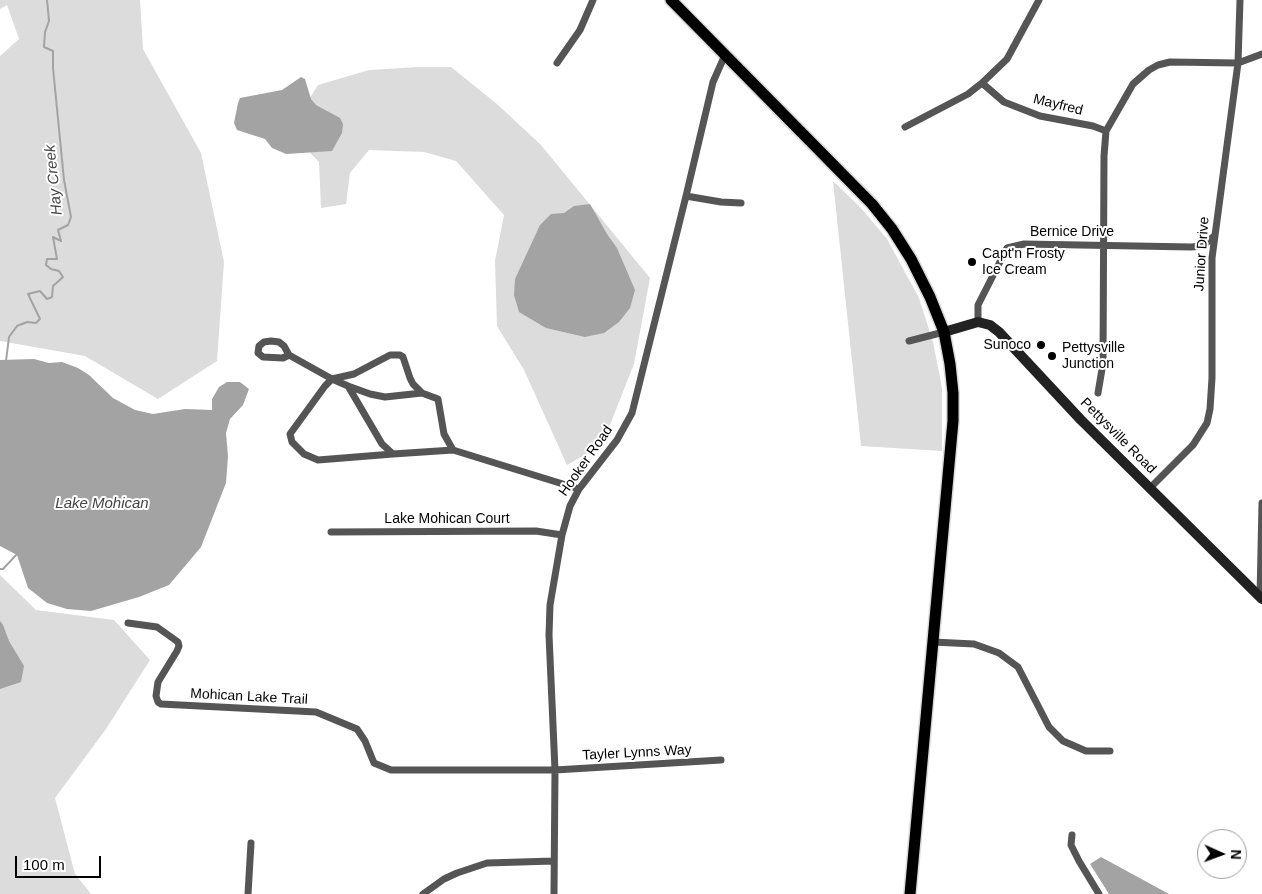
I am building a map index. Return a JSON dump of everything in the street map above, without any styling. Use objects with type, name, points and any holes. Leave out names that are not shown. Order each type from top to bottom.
[{"type":"main road","points":[[671,0],[872,204],[892,229],[911,259],[930,297],[944,332],[951,374],[953,421],[910,894]]},
{"type":"main road","points":[[944,332],[978,322]]},
{"type":"main road","name":"Pettysville Road","points":[[978,322],[990,326],[999,332],[1081,420],[1261,598]]},
{"type":"street","points":[[557,63],[580,30],[593,0]]},
{"type":"street","points":[[905,127],[968,94],[982,84],[1007,60],[1039,0]]},
{"type":"street","name":"Junior Drive","points":[[1150,488],[1193,445],[1207,423],[1210,409],[1212,378],[1212,258],[1238,63],[1240,0]]},
{"type":"street","points":[[1098,393],[1103,363],[1106,131],[1133,84],[1158,65],[1170,62],[1238,63],[1262,54]]},
{"type":"street","name":"Hooker Road","points":[[554,894],[555,770],[549,635],[550,605],[562,535],[570,506],[579,489],[617,440],[632,413],[713,82],[725,55]]},
{"type":"street","name":"Mayfred","points":[[982,84],[1004,102],[1040,116],[1093,126],[1106,131]]},
{"type":"street","points":[[686,196],[721,202],[742,203]]},
{"type":"street","name":"Bernice Drive","points":[[978,322],[978,305],[1007,248],[1024,244],[1191,247],[1203,246],[1214,236]]},
{"type":"street","points":[[909,341],[944,332]]},
{"type":"street","points":[[289,355],[332,379],[370,394],[384,397],[422,393],[438,399],[444,434],[453,450]]},
{"type":"street","points":[[422,393],[414,384],[405,359],[400,355],[390,355],[354,374],[332,379],[291,432],[290,437],[292,442],[304,454],[318,460],[453,450],[579,489]]},
{"type":"street","points":[[348,386],[382,444],[393,454]]},
{"type":"street","points":[[1261,598],[1262,503]]},
{"type":"street","name":"Lake Mohican Court","points":[[331,532],[536,531],[562,535]]},
{"type":"street","name":"Mohican Lake Trail","points":[[128,623],[157,627],[178,642],[177,651],[158,682],[156,696],[161,704],[316,712],[357,729],[365,741],[374,763],[391,770],[555,770]]},
{"type":"street","points":[[933,642],[974,644],[999,653],[1018,667],[1049,727],[1062,741],[1086,751],[1110,751]]},
{"type":"street","name":"Tayler Lynns Way","points":[[555,770],[721,760]]},
{"type":"street","points":[[1072,835],[1071,845],[1099,894]]},
{"type":"street","points":[[248,894],[251,843]]},
{"type":"street","points":[[423,894],[456,873],[487,863],[554,861]]},
{"type":"shaded area","points":[[0,0],[140,0],[143,49],[201,153],[224,262],[217,361],[158,399],[85,356],[0,341],[0,56],[19,39],[7,5],[0,9]]},
{"type":"shaded area","points":[[451,67],[497,104],[541,145],[650,278],[634,364],[602,445],[567,465],[524,370],[497,326],[495,261],[504,215],[456,161],[424,152],[369,150],[350,173],[346,204],[321,208],[319,162],[289,131],[318,85],[369,70]]},
{"type":"shaded area","points":[[833,181],[860,207],[887,239],[919,298],[933,342],[942,388],[942,451],[861,446]]},
{"type":"shaded area","points":[[0,575],[36,610],[114,620],[150,660],[106,729],[55,798],[75,874],[91,894],[0,894]]},
{"type":"water","points":[[301,77],[305,79],[311,99],[316,105],[340,118],[343,124],[342,133],[332,151],[286,154],[272,148],[265,139],[237,130],[234,123],[240,98],[282,90]]},
{"type":"water","points":[[590,204],[617,248],[635,290],[630,308],[619,322],[604,333],[585,337],[546,328],[519,312],[514,295],[515,279],[540,225],[551,214],[564,213],[574,206]]},
{"type":"water","name":"Lake Mohican","points":[[34,359],[49,363],[62,362],[78,368],[89,375],[113,398],[135,410],[153,414],[185,409],[212,410],[212,399],[219,387],[227,382],[240,382],[249,389],[243,405],[230,419],[226,433],[228,456],[226,483],[201,547],[169,585],[139,597],[91,611],[67,609],[47,603],[28,588],[17,555],[0,546],[0,360]]},
{"type":"water","points":[[0,621],[24,666],[21,682],[0,689]]},
{"type":"water","points":[[1101,857],[1169,894],[1109,894],[1090,864]]},
{"type":"waterway","name":"Hay Creek","points":[[6,361],[9,337],[17,326],[27,322],[36,323],[40,319],[28,294],[40,291],[47,299],[52,297],[53,286],[63,277],[59,271],[51,269],[46,265],[47,259],[57,259],[53,237],[61,241],[58,230],[68,225],[71,217],[64,180],[53,51],[44,47],[45,32],[49,21],[47,0]]},
{"type":"waterway","points":[[0,569],[3,569],[18,553]]},
{"type":"place","name":"Capt'n Frosty Ice Cream","points":[[972,262]]},
{"type":"place","name":"Sunoco","points":[[1041,345]]},
{"type":"place","name":"Pettysville Junction","points":[[1052,356]]}]
